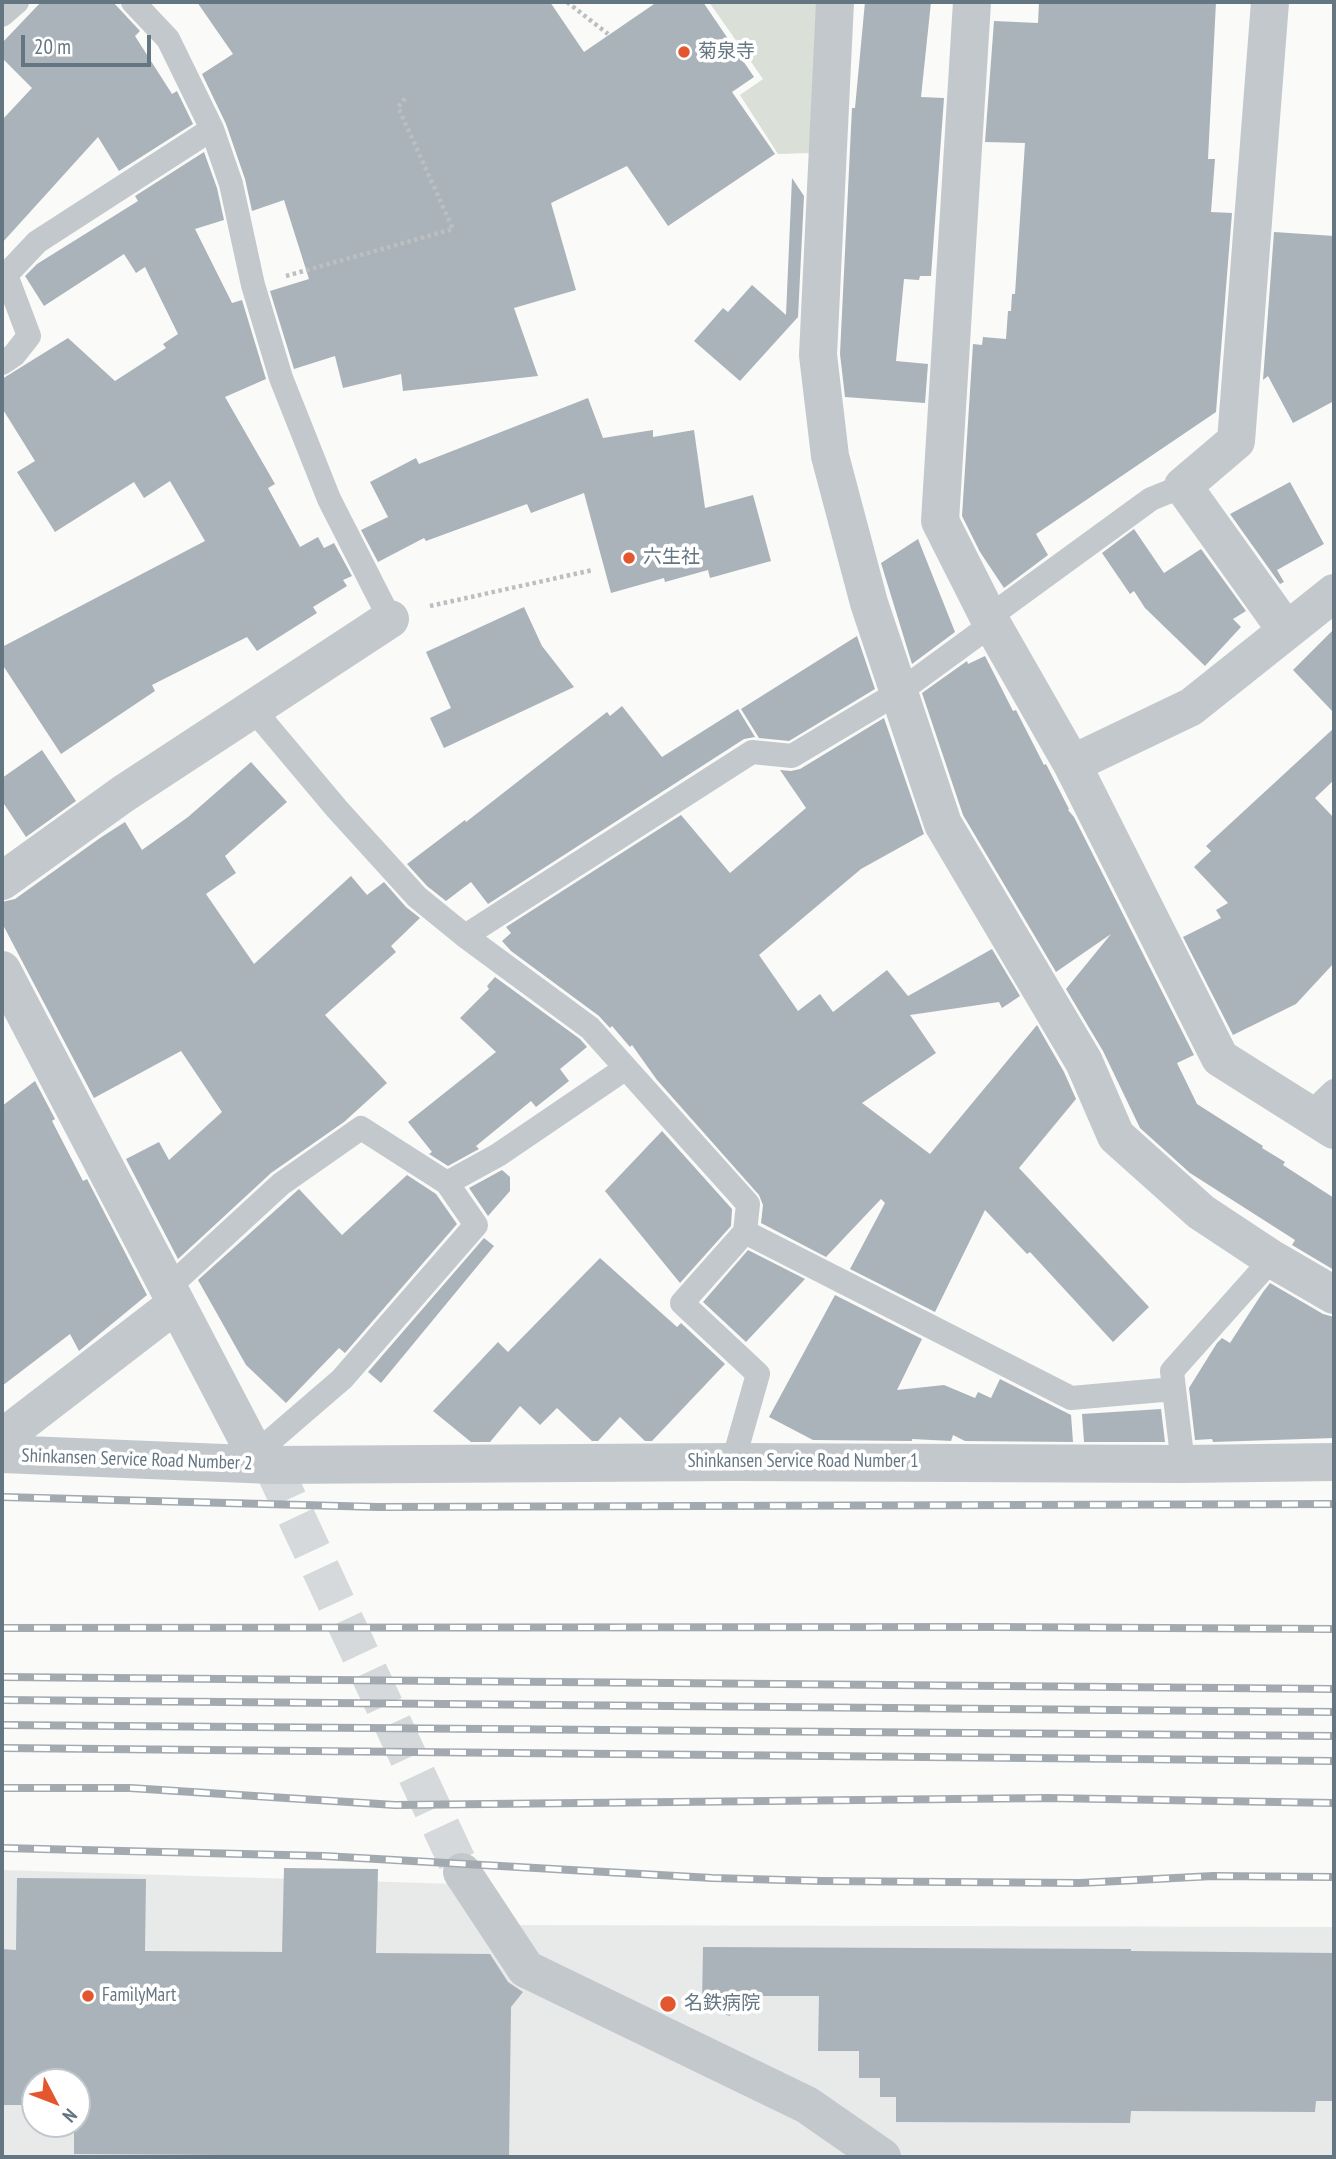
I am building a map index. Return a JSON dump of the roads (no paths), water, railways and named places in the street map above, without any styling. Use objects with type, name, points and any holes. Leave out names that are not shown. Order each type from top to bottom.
[{"type":"street","points":[[835,2],[818,355],[830,456],[869,603],[943,824],[1084,1062],[1116,1136],[1201,1212],[1272,1259],[1334,1295]]},
{"type":"street","points":[[972,2],[940,521],[992,624],[1072,764],[1220,1058],[1326,1112]]},
{"type":"street","points":[[1270,2],[1236,441],[1183,486],[1286,630]]},
{"type":"street","points":[[1072,764],[1191,707],[1334,593]]},
{"type":"street","points":[[2,881],[123,794],[390,619]]},
{"type":"street","points":[[2,970],[172,1296],[263,1459]]},
{"type":"street","points":[[2,1438],[172,1296]]},
{"type":"street","name":"Shinkansen Service Road Number 2","points":[[2,1454],[263,1459]]},
{"type":"street","name":"Shinkansen Service Road Number 1","points":[[263,1459],[1183,1464],[1334,1462]]},
{"type":"street","points":[[462,1872],[526,1969],[807,2105],[882,2157]]},
{"type":"lane","points":[[2,15],[17,2]]},
{"type":"lane","points":[[133,2],[168,39],[212,129],[231,184],[253,285],[281,378],[328,499],[390,619]]},
{"type":"lane","points":[[2,363],[14,355],[29,336],[6,275],[37,242],[212,129]]},
{"type":"lane","points":[[465,936],[752,752],[792,756],[898,692],[992,624],[1000,609],[1140,506],[1183,486]]},
{"type":"lane","points":[[253,709],[337,809],[417,897],[465,936],[590,1028],[748,1204],[745,1232],[682,1303],[758,1374],[733,1462]]},
{"type":"lane","points":[[447,1183],[498,1155],[626,1068]]},
{"type":"lane","points":[[172,1296],[281,1184],[361,1128],[447,1183],[475,1225],[342,1379],[263,1459]]},
{"type":"lane","points":[[745,1232],[1071,1398],[1174,1390]]},
{"type":"lane","points":[[1183,1464],[1172,1371],[1272,1259]]},
{"type":"tunnel","points":[[272,1465],[462,1872]]},
{"type":"railway","points":[[2,1497],[378,1507],[1334,1504]]},
{"type":"railway","points":[[2,1628],[1334,1629]]},
{"type":"railway","points":[[2,1677],[1334,1689]]},
{"type":"railway","points":[[2,1700],[1334,1712]]},
{"type":"railway","points":[[2,1725],[1334,1736]]},
{"type":"railway","points":[[2,1748],[1334,1761]]},
{"type":"railway","points":[[2,1788],[130,1788],[395,1805],[1048,1798],[1334,1803]]},
{"type":"railway","points":[[2,1848],[324,1856],[712,1878],[822,1881],[1080,1883],[1213,1876],[1334,1877]]},
{"type":"place","name":"菊泉寺","points":[[684,52]]},
{"type":"place","name":"六生社","points":[[629,558]]},
{"type":"place","name":"FamilyMart","points":[[88,1996]]},
{"type":"place","name":"名鉄病院","points":[[668,2004]]}]
